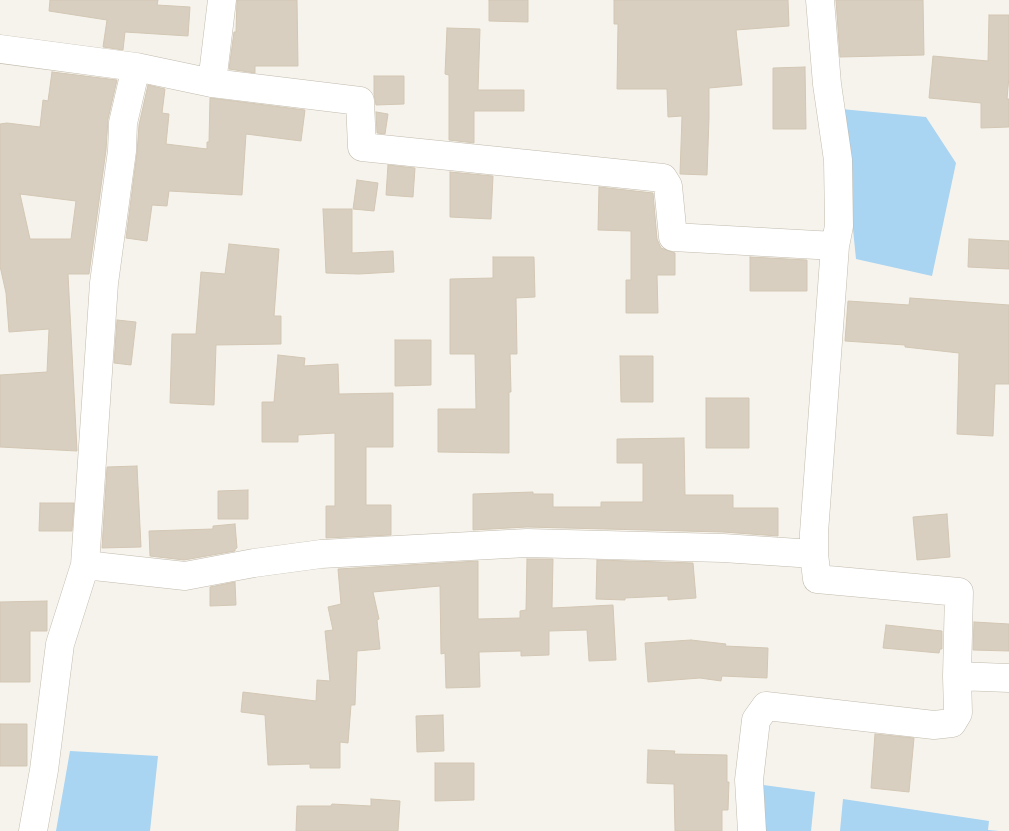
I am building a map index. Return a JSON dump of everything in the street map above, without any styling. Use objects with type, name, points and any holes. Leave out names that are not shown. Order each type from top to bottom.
[{"type":"street","points":[[212,83],[222,0]]},
{"type":"street","points":[[752,831],[750,780],[756,720],[766,706],[934,725],[952,724],[958,713],[959,592],[817,579],[814,554],[835,246],[839,226],[838,160],[827,84],[820,0]]},
{"type":"street","points":[[0,49],[136,67],[212,83],[360,101],[362,147],[663,178],[668,186],[673,237],[835,246]]},
{"type":"street","points":[[33,831],[43,778],[60,644],[84,565],[104,283],[122,151],[123,123],[136,67]]},
{"type":"street","points":[[84,565],[185,576],[254,563],[321,554],[527,543],[723,548],[814,554]]},
{"type":"street","points":[[957,676],[1009,678]]},
{"type":"water","points":[[841,109],[926,117],[956,163],[932,276],[856,259]]},
{"type":"water","points":[[70,751],[158,756],[150,831],[56,831]]},
{"type":"water","points":[[756,784],[815,792],[811,831],[752,831]]},
{"type":"water","points":[[843,799],[989,821],[988,830],[999,831],[840,831]]},
{"type":"building","points":[[50,0],[158,0],[157,5],[190,7],[188,36],[125,32],[123,50],[103,47],[107,20],[49,11]]},
{"type":"building","points":[[237,0],[297,0],[298,66],[255,66],[255,73],[229,69],[234,32],[236,32]]},
{"type":"building","points":[[489,0],[528,0],[528,22],[489,21]]},
{"type":"building","points":[[614,0],[788,0],[789,26],[736,30],[742,85],[709,88],[707,175],[680,174],[682,116],[668,117],[667,89],[617,89],[618,24],[614,24]]},
{"type":"building","points":[[836,0],[923,0],[924,55],[840,57]]},
{"type":"building","points":[[989,15],[1009,15],[1007,99],[1009,99],[1009,127],[981,128],[981,103],[929,98],[933,56],[988,61]]},
{"type":"building","points":[[447,28],[480,29],[478,90],[524,90],[524,111],[474,111],[474,143],[449,140],[449,75],[445,74]]},
{"type":"building","points":[[805,67],[806,129],[773,129],[773,68]]},
{"type":"building","points":[[52,72],[117,80],[108,119],[106,150],[89,274],[68,274],[77,451],[0,447],[0,375],[47,372],[49,329],[9,332],[6,293],[0,266],[0,124],[7,123],[40,127],[43,100],[48,101]],"holes":[[[20,194],[76,201],[71,239],[30,239]]]},
{"type":"building","points":[[374,76],[404,76],[404,104],[376,105]]},
{"type":"building","points":[[148,85],[165,89],[162,113],[169,114],[166,144],[207,149],[207,142],[209,142],[210,98],[305,110],[301,141],[246,134],[242,195],[169,191],[167,206],[152,205],[147,241],[126,238],[139,125]]},
{"type":"building","points":[[376,112],[388,114],[385,134],[377,133]]},
{"type":"building","points":[[388,165],[415,168],[413,197],[386,195]]},
{"type":"building","points":[[450,172],[493,176],[491,219],[450,217]]},
{"type":"building","points":[[357,180],[378,183],[374,211],[353,209]]},
{"type":"building","points":[[599,187],[653,193],[657,239],[661,248],[675,253],[675,275],[657,275],[658,313],[626,313],[626,280],[631,280],[631,231],[598,230]]},
{"type":"building","points":[[323,209],[352,209],[352,253],[393,251],[394,272],[326,273]]},
{"type":"building","points":[[969,239],[1009,241],[1009,269],[968,267]]},
{"type":"building","points":[[229,244],[279,249],[274,316],[281,316],[281,344],[216,345],[214,405],[170,403],[172,334],[196,334],[201,272],[225,274]]},
{"type":"building","points":[[493,257],[534,257],[535,297],[516,298],[517,354],[510,354],[509,453],[438,452],[438,409],[476,409],[475,354],[450,354],[450,279],[493,278]]},
{"type":"building","points":[[750,257],[807,260],[807,291],[750,291]]},
{"type":"building","points":[[910,298],[1009,305],[1009,384],[995,384],[993,436],[957,434],[959,353],[905,347],[905,345],[845,341],[848,301],[909,305]]},
{"type":"building","points":[[117,320],[136,322],[131,365],[114,363]]},
{"type":"building","points":[[395,340],[431,340],[431,385],[395,386]]},
{"type":"building","points":[[278,355],[305,358],[304,366],[338,364],[339,394],[393,393],[393,447],[366,447],[366,505],[391,505],[391,535],[326,538],[326,506],[335,506],[335,433],[298,435],[298,442],[262,442],[262,402],[274,402]]},
{"type":"building","points":[[620,356],[653,356],[653,402],[621,402]]},
{"type":"building","points":[[706,398],[749,398],[749,448],[706,448]]},
{"type":"building","points":[[684,438],[685,495],[733,495],[733,508],[778,508],[778,536],[723,532],[527,527],[473,530],[473,494],[533,492],[533,494],[553,494],[553,507],[601,507],[601,502],[643,502],[643,463],[617,463],[617,439]]},
{"type":"building","points":[[137,466],[141,547],[102,548],[107,467]]},
{"type":"building","points":[[248,490],[248,519],[218,519],[218,491]]},
{"type":"building","points":[[40,503],[74,503],[72,531],[39,531]]},
{"type":"building","points":[[947,514],[950,557],[917,560],[913,517]]},
{"type":"building","points":[[235,524],[237,548],[235,551],[184,560],[150,556],[149,531],[213,529],[213,526]]},
{"type":"building","points":[[527,559],[553,559],[552,608],[613,605],[616,660],[589,661],[587,630],[549,631],[549,655],[521,656],[521,651],[479,652],[480,687],[446,688],[445,653],[441,654],[440,586],[373,592],[379,619],[377,620],[380,649],[357,651],[355,705],[351,705],[348,743],[340,742],[340,768],[310,768],[310,764],[268,765],[265,715],[241,712],[243,692],[316,701],[317,680],[330,681],[325,631],[333,630],[328,607],[341,604],[338,569],[478,561],[478,619],[520,618],[520,611],[526,610]]},
{"type":"building","points":[[597,560],[693,563],[696,598],[668,600],[668,596],[625,598],[625,600],[596,599]]},
{"type":"building","points":[[235,582],[236,605],[210,606],[210,587]]},
{"type":"building","points":[[47,601],[47,631],[30,631],[30,682],[0,682],[0,602]]},
{"type":"building","points":[[974,622],[1009,624],[1009,651],[973,650]]},
{"type":"building","points":[[886,625],[942,631],[942,649],[940,649],[939,653],[883,648]]},
{"type":"building","points":[[691,640],[726,644],[725,646],[768,648],[767,678],[722,676],[721,681],[700,678],[648,682],[645,643]]},
{"type":"building","points":[[443,715],[444,751],[417,752],[416,716]]},
{"type":"building","points":[[0,724],[27,724],[27,766],[0,766]]},
{"type":"building","points":[[875,734],[914,738],[909,792],[871,788]]},
{"type":"building","points":[[648,750],[675,751],[674,754],[727,755],[727,782],[729,782],[728,810],[722,810],[722,831],[675,831],[674,784],[647,783]]},
{"type":"building","points":[[435,763],[474,763],[474,800],[435,801]]},
{"type":"building","points":[[371,799],[400,801],[398,831],[296,831],[297,806],[331,806],[332,804],[371,806]]}]
